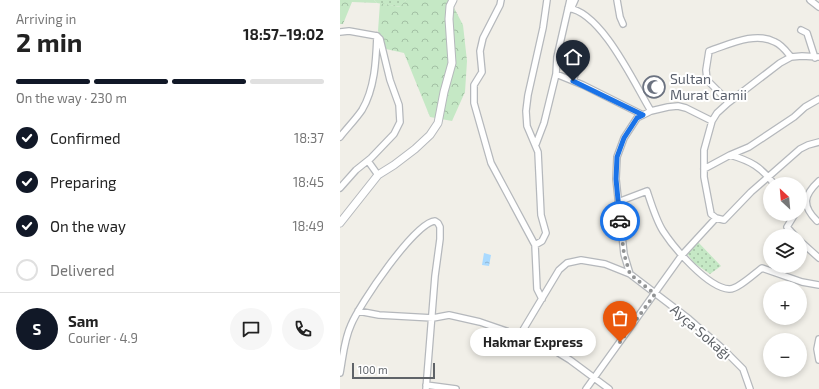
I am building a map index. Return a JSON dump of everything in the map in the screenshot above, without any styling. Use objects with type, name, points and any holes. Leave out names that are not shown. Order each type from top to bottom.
[{"type":"street","points":[[340,223],[378,175],[394,165],[430,136],[438,123],[444,92],[452,63],[449,18],[450,6],[453,0]]},
{"type":"street","points":[[501,0],[483,38],[480,50],[482,72],[474,85],[474,103],[491,163],[535,245],[538,289],[542,299]]},
{"type":"street","points":[[535,245],[542,241],[546,233],[541,215],[538,152],[536,144],[527,126],[526,111],[548,0]]},
{"type":"street","points":[[536,144],[544,123],[556,74],[557,57],[570,0]]},
{"type":"street","points":[[569,9],[575,0]]},
{"type":"street","points":[[617,0],[620,17],[623,24]]},
{"type":"street","points":[[810,0],[819,7]]},
{"type":"street","points":[[569,9],[587,18],[603,33],[628,68],[651,111]]},
{"type":"street","points":[[763,181],[724,220],[716,218],[711,214],[704,169],[704,150],[712,121],[717,113],[728,103],[780,63],[791,57],[817,57],[807,33],[801,30]]},
{"type":"street","points":[[340,32],[349,31],[377,36],[380,40],[390,80],[399,105],[400,122],[394,134],[368,161],[356,170],[340,188]]},
{"type":"street","points":[[340,137],[362,109],[371,89],[376,56],[377,36]]},
{"type":"street","points":[[728,103],[707,80],[706,70],[709,51],[750,39],[764,38],[776,42],[791,57]]},
{"type":"street","points":[[573,81],[580,60]]},
{"type":"street","points":[[556,74],[643,115]]},
{"type":"street","points":[[704,169],[749,147],[794,117],[805,107],[819,99]]},
{"type":"street","points":[[630,274],[624,254],[618,202],[617,157],[624,138],[637,118],[651,111],[678,106],[694,111],[712,121]]},
{"type":"street","points":[[730,155],[752,163],[762,169],[768,177],[800,149],[819,142]]},
{"type":"street","points":[[368,161],[378,175]]},
{"type":"street","points":[[807,194],[812,187],[819,181]]},
{"type":"street","points":[[618,202],[647,191],[662,230],[698,272],[713,283],[728,289],[734,288],[762,268],[802,282],[819,285]]},
{"type":"street","points":[[807,205],[812,216],[817,221]]},
{"type":"street","points":[[586,389],[682,254],[716,218]]},
{"type":"street","points":[[340,373],[346,336],[358,311],[404,246],[424,225],[435,221],[440,227],[440,240],[435,276],[426,387],[456,389]]},
{"type":"street","points":[[807,247],[819,258]]},
{"type":"street","name":"Ayça Sokağı","points":[[520,335],[559,270],[567,262],[581,260],[605,264],[630,274],[689,319],[722,348],[743,370],[750,389]]},
{"type":"street","points":[[358,311],[379,315],[432,318],[449,315],[480,322],[544,344],[570,360],[609,389]]},
{"type":"street","points":[[819,339],[817,349],[819,360]]},
{"type":"green space","points":[[340,0],[374,0],[377,3],[352,2],[343,24],[340,24]]},
{"type":"green space","points":[[374,0],[406,0],[401,7],[377,3]]},
{"type":"green space","points":[[406,0],[450,0],[463,25],[467,61],[465,92],[452,121],[430,117],[404,53],[386,49],[378,31],[380,3],[400,7]]},
{"type":"green space","points":[[697,241],[721,266],[710,274],[694,263],[686,252]]},
{"type":"water","points":[[484,253],[491,255],[489,266],[482,265]]},
{"type":"way so far","points":[[620,221],[624,254],[630,274],[655,294],[620,342]]},
{"type":"place","name":"Sultan Murat Camii","points":[[654,87]]},
{"type":"place","name":"Hakmar Express","points":[[620,342]]},
{"type":"route","points":[[573,81],[643,115],[637,118],[624,138],[617,157],[616,179],[620,221]]}]
